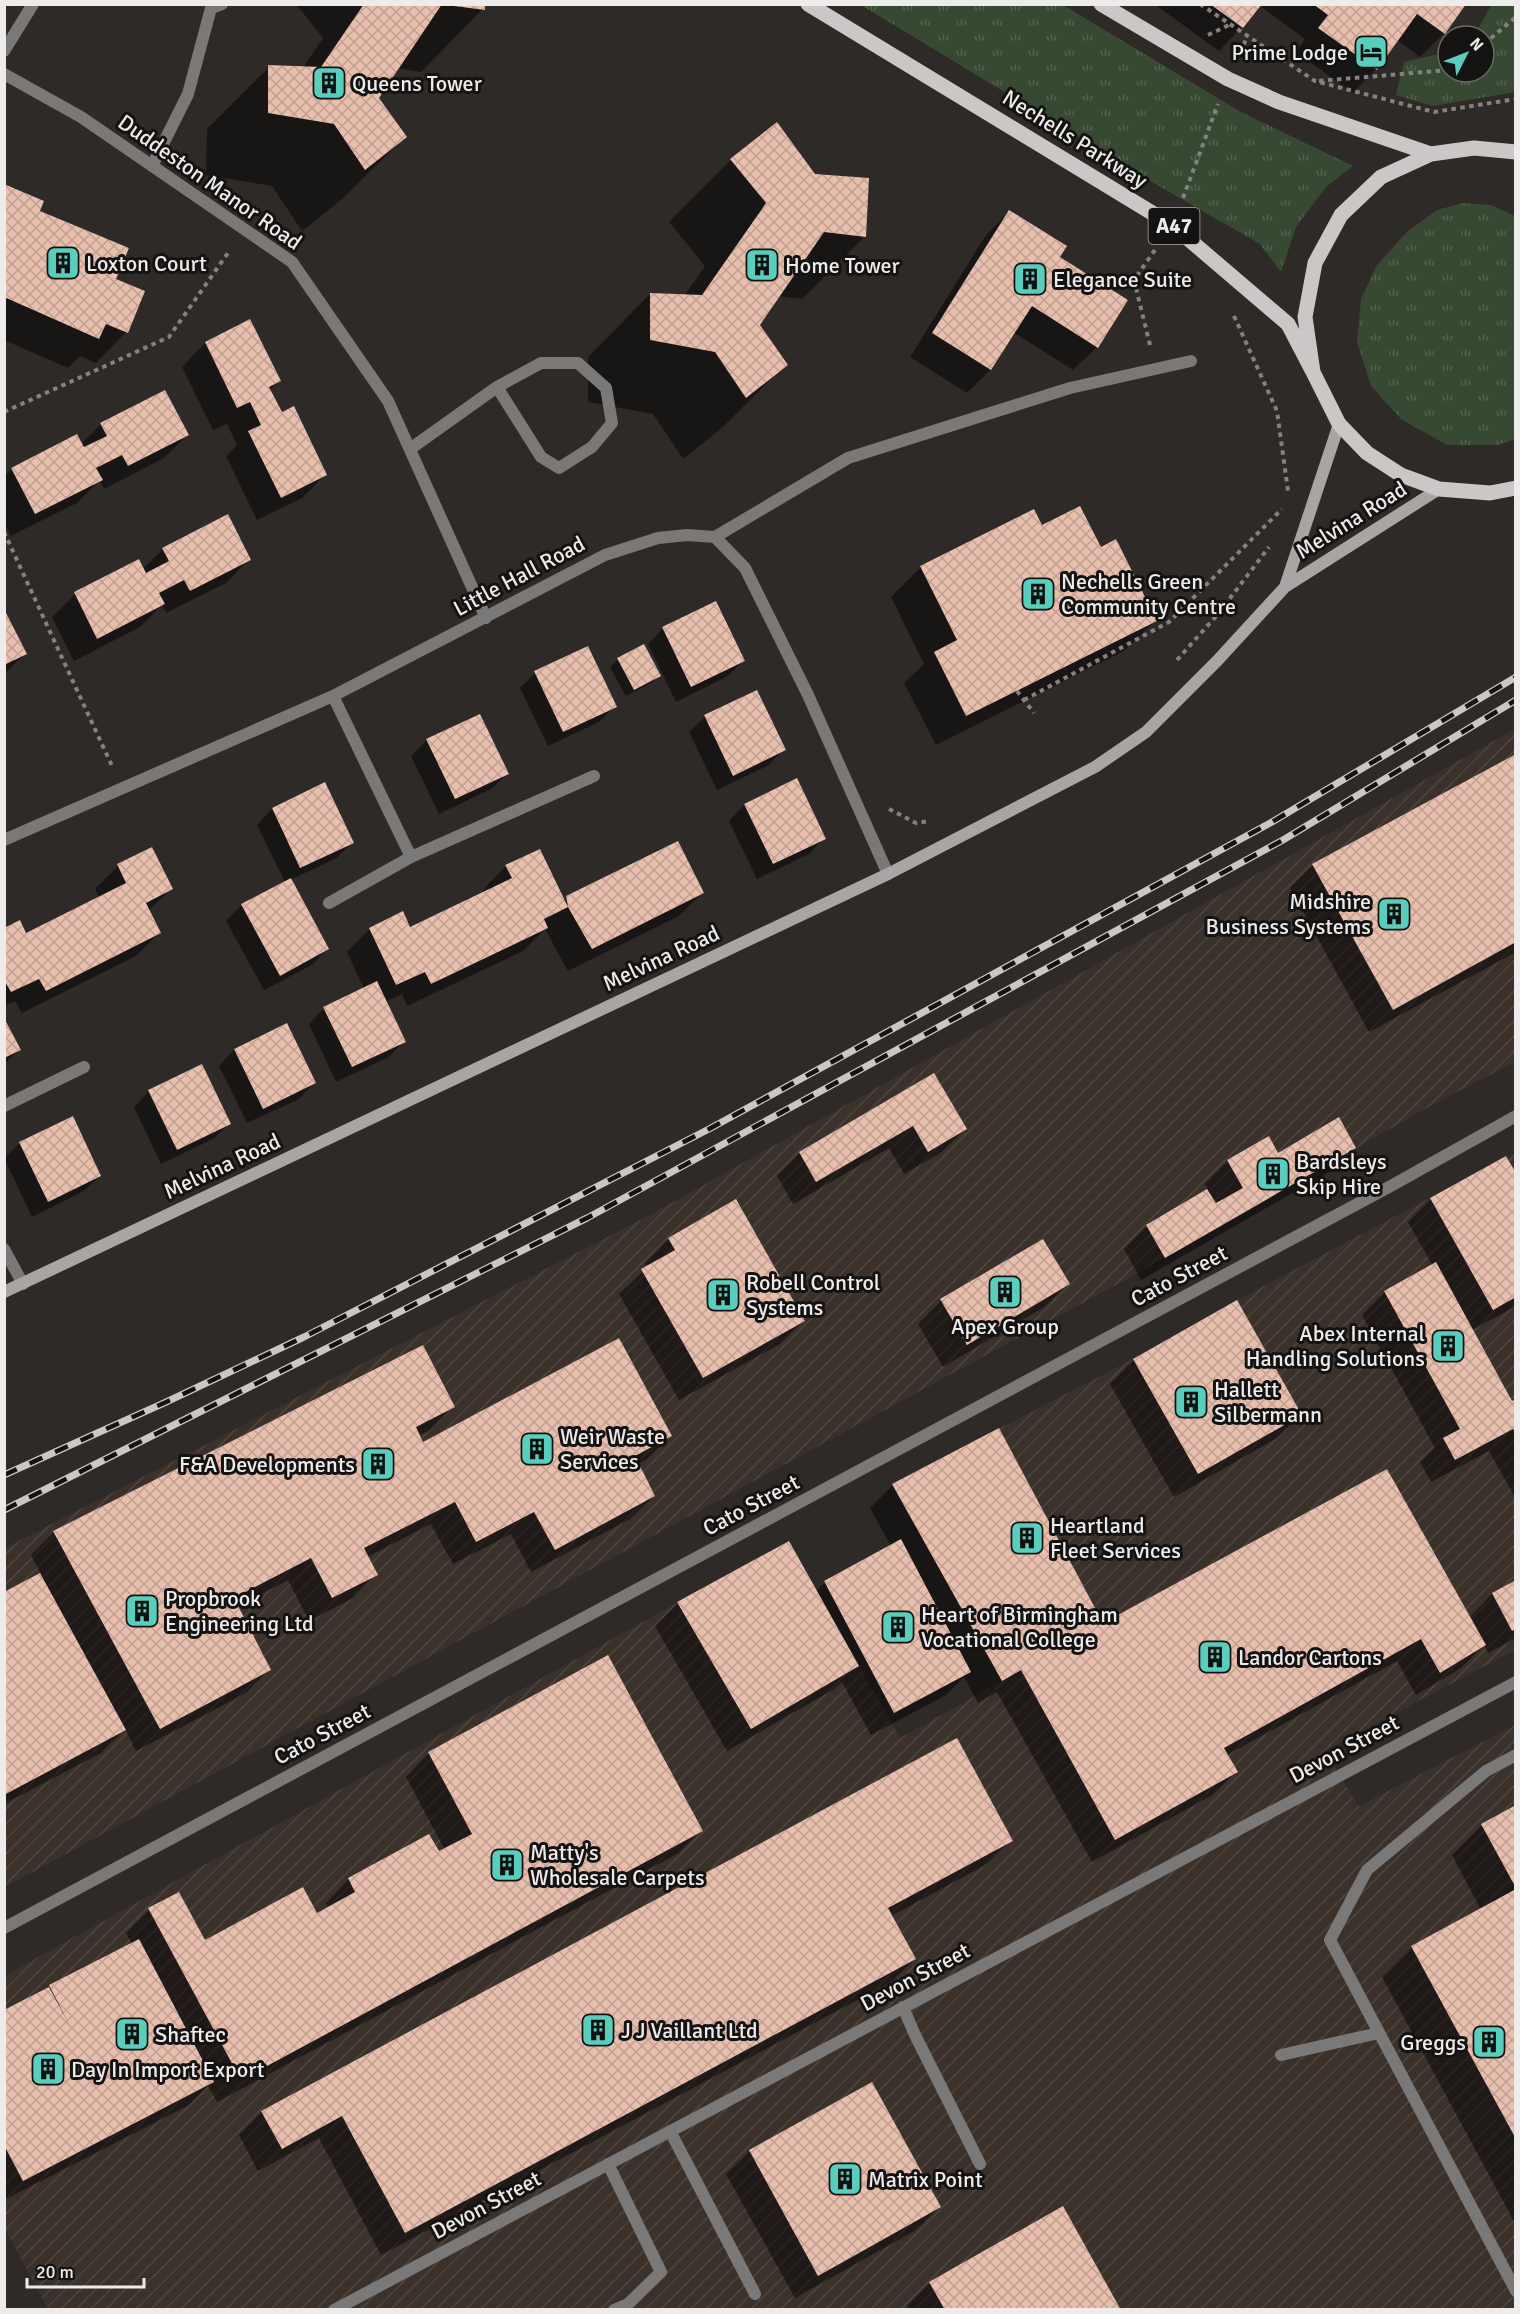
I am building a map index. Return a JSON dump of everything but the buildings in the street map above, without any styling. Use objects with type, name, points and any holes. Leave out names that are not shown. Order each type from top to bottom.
[{"type":"main road","name":"Nechells Parkway","points":[[808,4],[1172,225],[1288,324],[1313,372]]},
{"type":"main road","name":"A47","points":[[1101,4],[1228,79],[1279,102],[1431,154]]},
{"type":"main road","name":"A47","points":[[1515,152],[1474,148],[1431,154],[1381,177],[1341,215],[1315,263],[1305,317],[1313,372],[1339,424],[1367,453],[1401,475],[1439,489],[1490,493],[1515,488]]},
{"type":"main road","name":"Melvina Road","points":[[1285,587],[1339,424]]},
{"type":"main road","name":"Melvina Road","points":[[4,1292],[888,874],[1095,767],[1146,732],[1217,661],[1285,587],[1439,489]]},
{"type":"street","points":[[4,51],[33,4]]},
{"type":"street","points":[[152,166],[188,94],[211,8],[222,4]]},
{"type":"street","name":"Duddeston Manor Road","points":[[4,74],[81,117],[292,262],[388,401],[486,618]]},
{"type":"street","points":[[888,874],[807,695],[745,568],[715,537],[848,458],[1070,388],[1191,361]]},
{"type":"street","points":[[410,449],[497,387],[541,363],[578,363],[606,388],[612,423],[592,447],[559,468],[541,457],[497,387]]},
{"type":"street","name":"Little Hall Road","points":[[4,840],[333,696],[605,555],[658,538],[687,535],[715,537]]},
{"type":"street","points":[[333,696],[411,857]]},
{"type":"street","points":[[329,903],[411,857],[594,776]]},
{"type":"street","points":[[4,1106],[84,1067]]},
{"type":"street","name":"Cato Street","points":[[4,1928],[1389,1187],[1515,1116]]},
{"type":"street","points":[[4,1249],[23,1284]]},
{"type":"street","name":"Devon Street","points":[[334,2310],[1515,1682]]},
{"type":"street","points":[[1515,1755],[1486,1771],[1367,1870],[1330,1940],[1515,2291]]},
{"type":"street","points":[[903,2007],[980,2164]]},
{"type":"street","points":[[1281,2055],[1379,2033]]},
{"type":"street","points":[[670,2131],[754,2294]]},
{"type":"street","points":[[608,2164],[661,2272],[628,2304],[614,2310]]},
{"type":"path","points":[[1200,4],[1315,81],[1434,112],[1515,99]]},
{"type":"path","points":[[1496,34],[1515,17]]},
{"type":"path","points":[[1155,369],[1134,280],[1172,225],[1228,79],[1247,37]]},
{"type":"path","points":[[1315,81],[1436,71]]},
{"type":"path","points":[[4,412],[169,337],[245,229]]},
{"type":"path","points":[[1155,250],[1164,257]]},
{"type":"path","points":[[1233,315],[1277,411],[1290,507],[1284,517]]},
{"type":"path","points":[[1024,700],[1169,622],[1282,509],[1314,499]]},
{"type":"path","points":[[4,532],[122,788]]},
{"type":"path","points":[[1173,664],[1218,614],[1274,537]]},
{"type":"path","points":[[1017,691],[1034,713]]},
{"type":"path","points":[[888,808],[916,823],[938,820]]},
{"type":"shaded area","points":[[1515,729],[1515,1062],[1432,1105],[1127,1279],[5,1887],[5,1548],[652,1214]]},
{"type":"shaded area","points":[[1515,1153],[1515,1650],[1324,1751],[1359,1806],[1515,1725],[1515,2309],[48,2309],[5,2229],[4,1976],[789,1541],[900,1738],[1002,1681],[892,1484],[1133,1359],[1237,1300]]},
{"type":"green space","points":[[1492,4],[1515,5],[1515,92],[1433,106],[1396,95],[1404,62],[1436,55],[1436,84],[1496,84],[1496,24],[1481,24]]},
{"type":"green space","points":[[861,5],[1063,5],[1241,112],[1353,166],[1326,187],[1296,227],[1281,272],[1260,244],[1164,189]]},
{"type":"green space","points":[[1463,203],[1491,205],[1515,216],[1515,439],[1498,445],[1447,445],[1401,419],[1371,386],[1357,342],[1361,299],[1377,265],[1408,231],[1437,210]]},
{"type":"railway","points":[[4,1475],[304,1337],[709,1129],[1272,822],[1516,677]]},
{"type":"railway","points":[[4,1510],[587,1218],[1283,840],[1516,700]]},
{"type":"place","name":"Prime Lodge","points":[[1371,52]]},
{"type":"place","name":"Queens Tower","points":[[329,83]]},
{"type":"place","name":"Loxton Court","points":[[63,263]]},
{"type":"place","name":"Home Tower","points":[[762,265]]},
{"type":"place","name":"Elegance Suite","points":[[1030,279]]},
{"type":"place","name":"Nechells Green Community Centre","points":[[1038,594]]},
{"type":"place","name":"Midshire Business Systems","points":[[1394,914]]},
{"type":"place","name":"Bardsleys Skip Hire","points":[[1273,1174]]},
{"type":"place","name":"Apex Group","points":[[1005,1292]]},
{"type":"place","name":"Robell Control Systems","points":[[723,1295]]},
{"type":"place","name":"Abex Internal Handling Solutions","points":[[1448,1346]]},
{"type":"place","name":"Hallett Silbermann","points":[[1191,1402]]},
{"type":"place","name":"Weir Waste Services","points":[[537,1449]]},
{"type":"place","name":"F&A Developments","points":[[378,1464]]},
{"type":"place","name":"Heartland Fleet Services","points":[[1027,1538]]},
{"type":"place","name":"Propbrook Engineering Ltd","points":[[142,1611]]},
{"type":"place","name":"Heart of Birmingham Vocational College","points":[[898,1627]]},
{"type":"place","name":"Landor Cartons","points":[[1215,1657]]},
{"type":"place","name":"Matty's Wholesale Carpets","points":[[507,1865]]},
{"type":"place","name":"J J Vaillant Ltd","points":[[598,2030]]},
{"type":"place","name":"Shaftec","points":[[132,2034]]},
{"type":"place","name":"Greggs","points":[[1489,2042]]},
{"type":"place","name":"Day In Import Export","points":[[48,2069]]},
{"type":"place","name":"Matrix Point","points":[[845,2179]]}]
